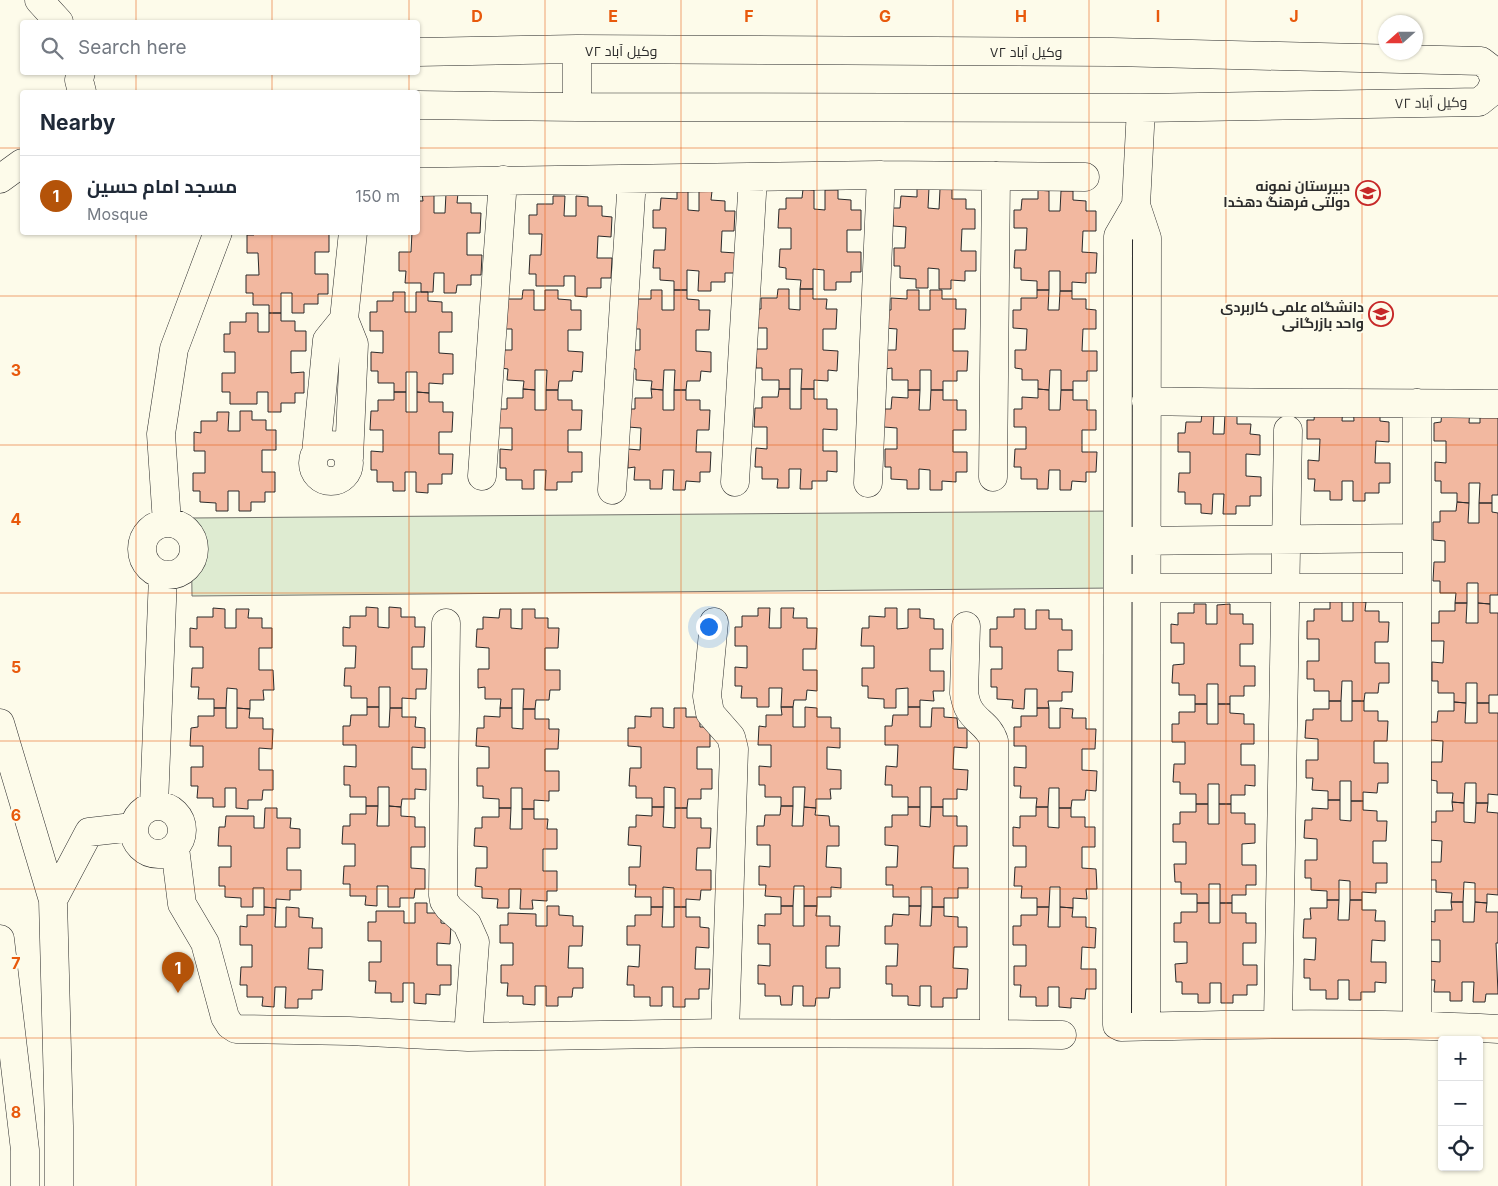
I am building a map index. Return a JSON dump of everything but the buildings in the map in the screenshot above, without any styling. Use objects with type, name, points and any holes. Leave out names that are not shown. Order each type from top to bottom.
[{"type":"main road","points":[[39,0],[58,20]]},
{"type":"main road","points":[[577,50],[577,107]]},
{"type":"main road","name":"۷۲ وکیل آباد","points":[[420,52],[577,50],[1113,52],[1481,61],[1490,68],[1496,82],[1490,94],[1479,102],[1141,108],[420,105]]},
{"type":"main road","points":[[81,75],[79,80],[82,90]]},
{"type":"main road","points":[[1141,108],[1136,205],[1147,238],[1146,1026]]},
{"type":"main road","points":[[0,178],[20,163]]},
{"type":"main road","points":[[868,483],[881,175]]},
{"type":"main road","points":[[420,182],[881,175],[1085,177]]},
{"type":"main road","points":[[993,477],[996,176]]},
{"type":"main road","points":[[735,482],[752,177]]},
{"type":"main road","points":[[612,490],[632,179]]},
{"type":"main road","points":[[482,476],[503,180]]},
{"type":"main road","points":[[1136,205],[1118,236],[1116,541],[1117,1025],[1278,1023],[1417,1025],[1498,1029]]},
{"type":"main road","points":[[166,523],[161,434],[174,349],[217,235]]},
{"type":"main road","points":[[344,319],[327,340],[316,453],[313,463],[315,473],[323,480],[334,482],[344,478],[349,469],[354,344],[344,319],[353,235]]},
{"type":"main road","points":[[1146,401],[1281,404],[1417,402],[1498,404]]},
{"type":"main road","points":[[1417,402],[1417,1025]]},
{"type":"main road","points":[[1278,1023],[1288,430]]},
{"type":"main road","points":[[166,523],[175,524],[185,529],[193,541],[194,552],[191,563],[184,570],[172,575],[163,576],[156,573],[146,564],[142,555],[142,544],[145,536],[156,526],[166,523]]},
{"type":"main road","points":[[1116,541],[1417,538]]},
{"type":"main road","points":[[154,806],[163,576]]},
{"type":"main road","points":[[1117,588],[1416,588]]},
{"type":"main road","points":[[714,622],[707,696],[708,706],[710,714],[731,737],[734,749],[725,1033]]},
{"type":"main road","points":[[446,623],[443,895],[448,908],[467,924],[475,942],[468,1037]]},
{"type":"main road","points":[[966,626],[964,693],[969,710],[991,732],[994,741],[994,1034]]},
{"type":"main road","points":[[0,723],[53,900],[59,1186]]},
{"type":"main road","points":[[175,848],[162,855],[147,853],[136,842],[133,827],[140,813],[154,806],[169,808],[180,819],[182,834],[175,848],[182,904],[205,943],[225,1017],[236,1029],[468,1037],[725,1033],[1062,1035]]},
{"type":"main road","points":[[53,900],[88,832],[133,827]]},
{"type":"main road","points":[[0,939],[25,1150],[25,1186]]},
{"type":"green space","points":[[1115,511],[1116,588],[192,596],[191,518]]},
{"type":"place","name":"دبیرستان نمونه دولتی فرهنگ دهخدا","points":[[1368,193]]},
{"type":"place","name":"دانشگاه علمی کاربردی واحد بازرگانی","points":[[1381,314]]},
{"type":"place","name":"مسجد امام حسین","points":[[178,993]]}]
